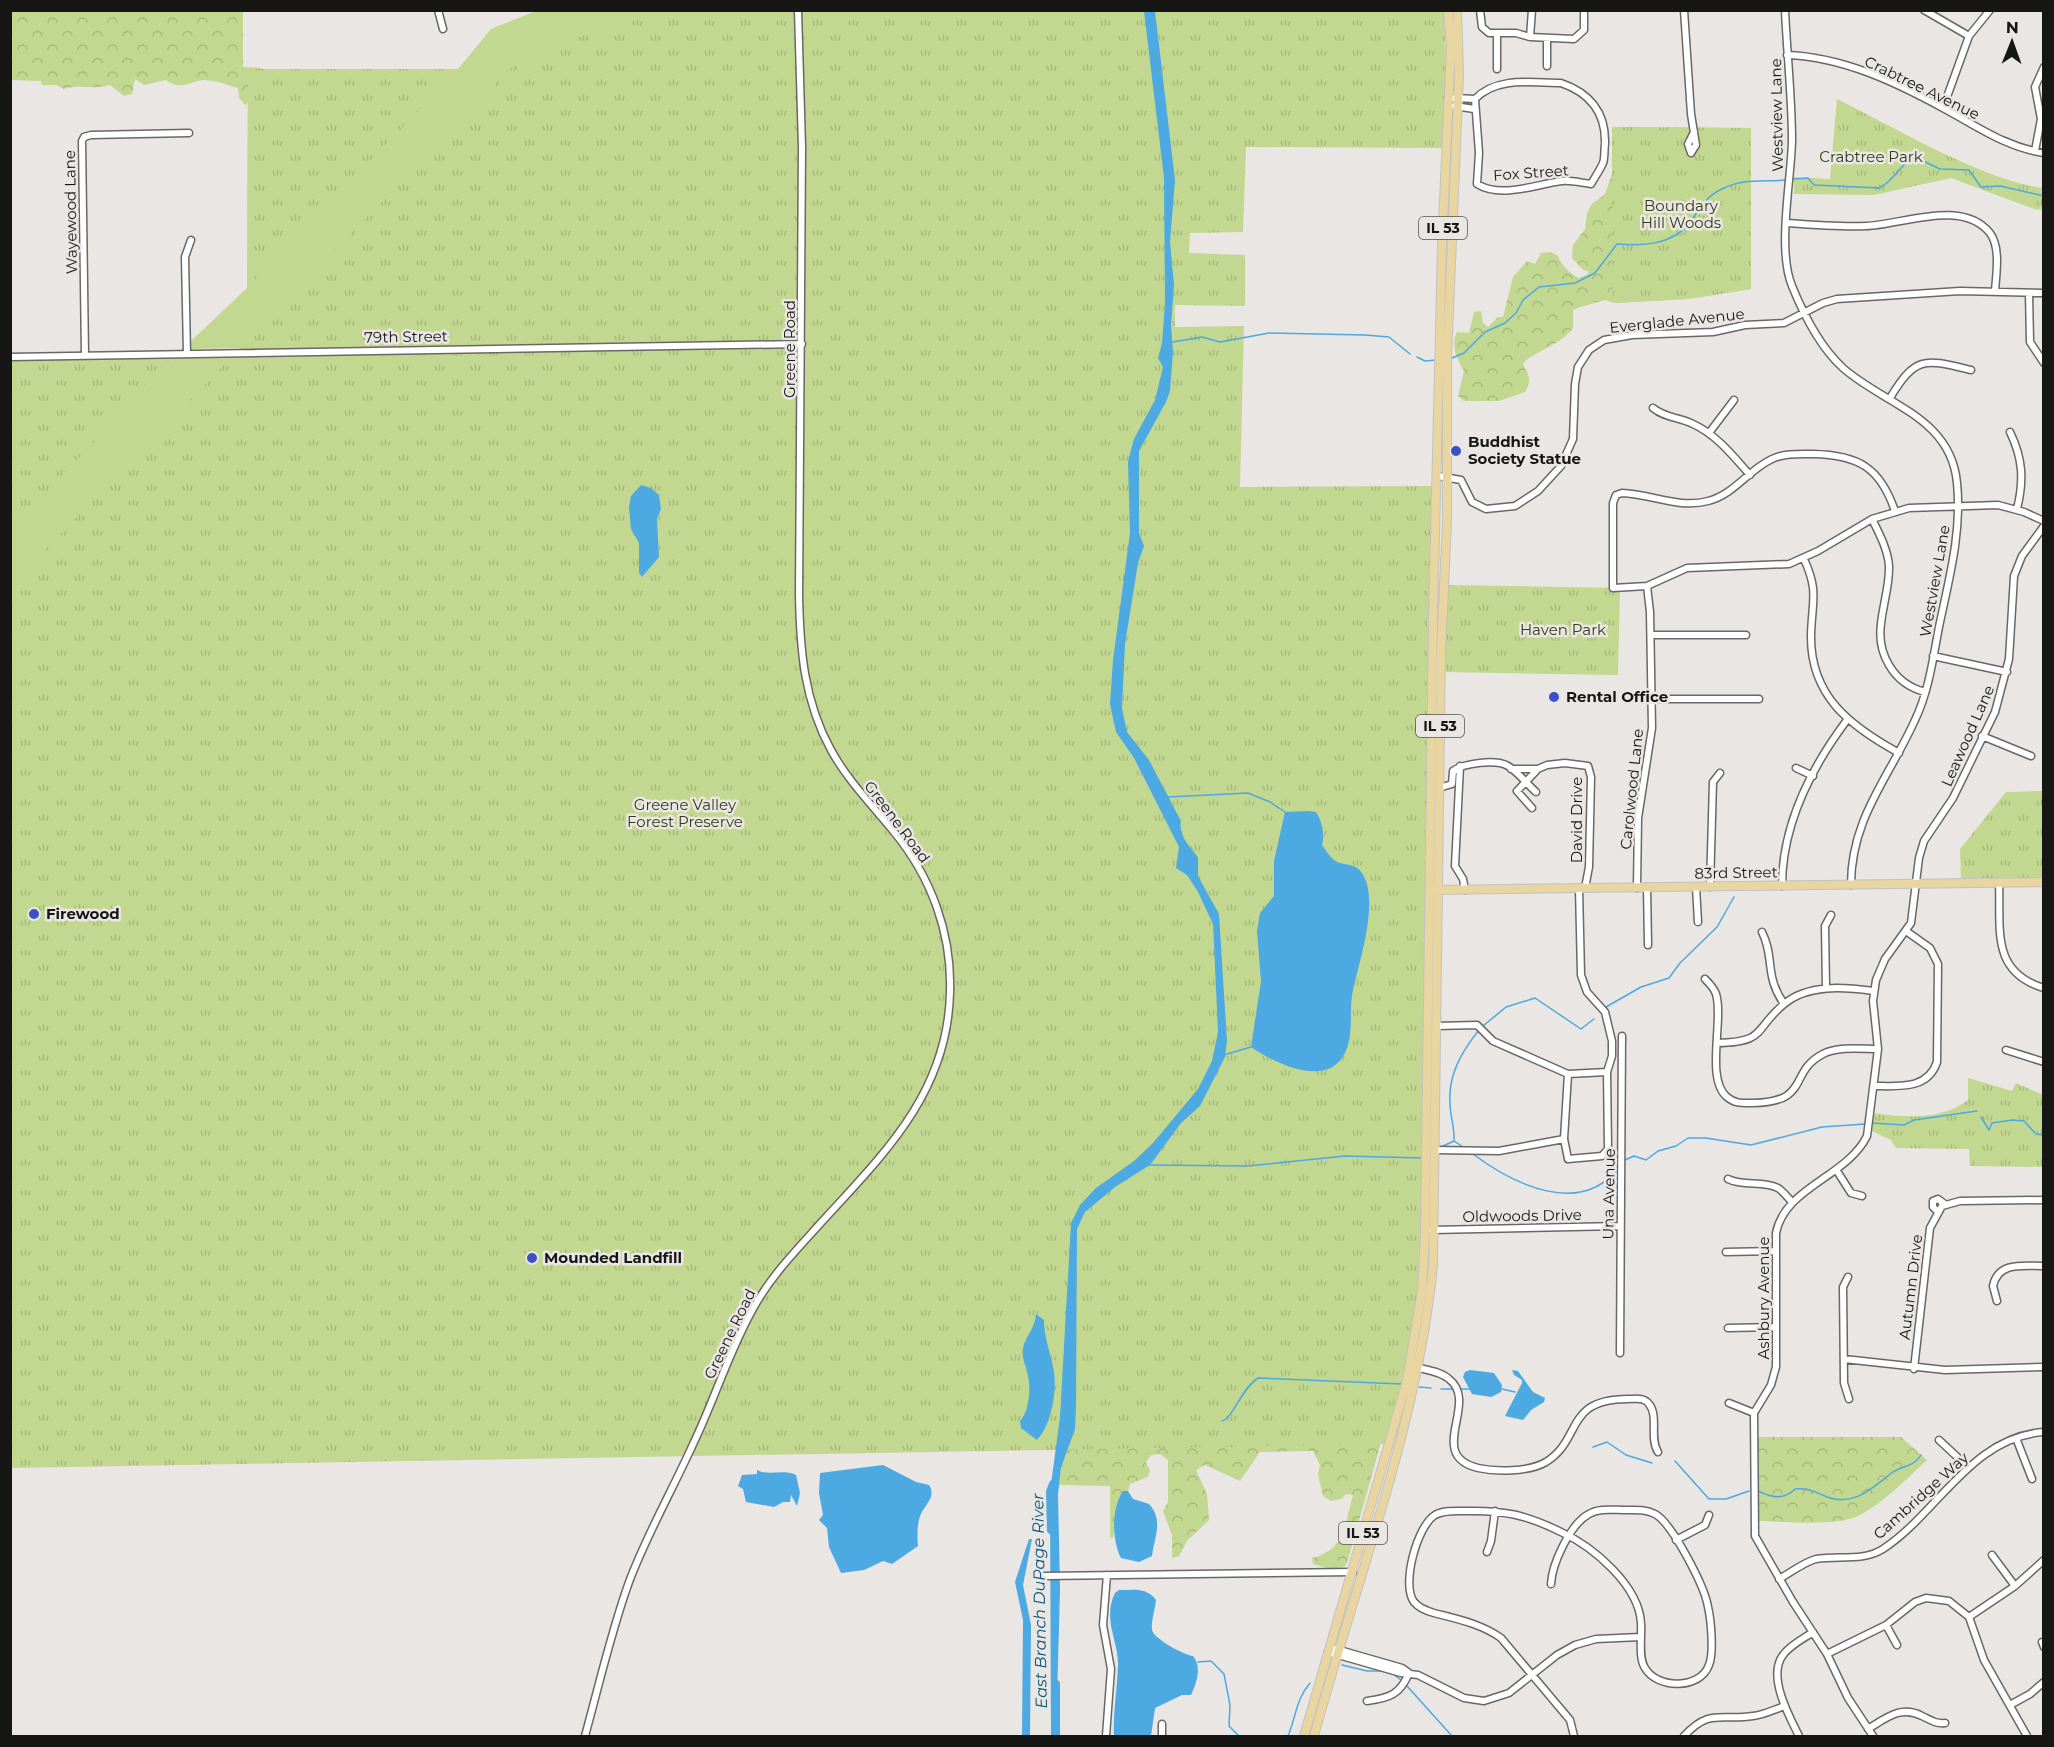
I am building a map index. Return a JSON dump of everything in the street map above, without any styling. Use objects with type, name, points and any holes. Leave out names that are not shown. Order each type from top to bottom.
[{"type":"main road","name":"IL 53","points":[[1429,1230],[1434,1150],[1436,1026],[1433,890],[1439,788],[1448,101],[1451,46],[1448,10]]},
{"type":"main road","name":"IL 53","points":[[1304,1737],[1400,1438],[1429,1306],[1433,890],[1443,477],[1458,97],[1457,10]]},
{"type":"main road","name":"83rd Street","points":[[1433,890],[2043,882]]},
{"type":"main road","name":"IL 53","points":[[1314,1737],[1353,1572],[1389,1444],[1414,1367]]},
{"type":"street","points":[[438,10],[443,29]]},
{"type":"street","name":"Greene Road","points":[[585,1737],[632,1573],[695,1441],[753,1307],[778,1270],[907,1124],[935,1071],[948,1023],[951,989],[948,951],[931,891],[905,847],[840,765],[821,730],[806,686],[799,635],[802,147],[798,10]]},
{"type":"street","points":[[1480,10],[1484,30],[1497,34],[1516,33],[1530,37],[1574,39],[1582,35],[1586,25],[1584,10]]},
{"type":"street","points":[[1530,37],[1532,10]]},
{"type":"street","points":[[1684,10],[1694,132]]},
{"type":"street","name":"Westview Lane","points":[[1785,10],[1792,140],[1787,268],[1792,285],[1823,344],[1840,366],[1921,418],[1940,438],[1955,470],[1958,506],[1957,539],[1925,692],[1917,717],[1859,827],[1852,856],[1851,885]]},
{"type":"street","points":[[1924,10],[1969,36]]},
{"type":"street","points":[[1943,108],[1969,36],[1990,10]]},
{"type":"street","points":[[1497,34],[1497,69]]},
{"type":"street","points":[[1547,38],[1547,66]]},
{"type":"street","name":"Crabtree Avenue","points":[[1788,54],[1836,61],[1943,108],[2003,142],[2043,153]]},
{"type":"street","points":[[2035,151],[2041,119],[2035,87],[2043,68]]},
{"type":"street","name":"Fox Street","points":[[1474,109],[1479,153],[1477,184],[1483,188],[1502,190],[1544,186],[1565,181],[1591,184],[1604,161],[1603,120],[1598,108],[1576,88],[1562,83],[1500,84],[1484,90],[1476,99]]},
{"type":"street","points":[[1458,97],[1476,99],[1474,109],[1457,107],[1448,101],[1458,97]]},
{"type":"street","name":"Wayewood Lane","points":[[85,355],[81,145],[84,137],[189,133]]},
{"type":"street","points":[[1788,223],[1860,226],[1932,215],[1962,218],[1989,232],[1994,240],[1995,292]]},
{"type":"street","points":[[187,354],[185,256],[190,240]]},
{"type":"street","name":"Everglade Avenue","points":[[1443,477],[1461,480],[1472,502],[1486,509],[1506,508],[1530,497],[1554,474],[1569,452],[1574,431],[1576,372],[1589,350],[1604,340],[1624,336],[1713,332],[1745,325],[1778,324],[1790,321],[1823,303],[1837,299],[1960,291],[2043,293]]},
{"type":"street","points":[[2029,292],[2030,342],[2043,363]]},
{"type":"street","name":"79th Street","points":[[10,357],[802,344]]},
{"type":"street","points":[[1890,398],[1907,372],[1919,365],[1937,362],[1971,370]]},
{"type":"street","points":[[1709,433],[1734,400]]},
{"type":"street","points":[[1653,408],[1660,414],[1686,421],[1709,433],[1750,475]]},
{"type":"street","points":[[2010,432],[2018,449],[2022,469],[2023,485],[2017,509]]},
{"type":"street","points":[[1894,511],[1888,492],[1876,474],[1861,463],[1844,456],[1782,455],[1768,461],[1725,495],[1703,502],[1683,504],[1624,493],[1616,495],[1613,503],[1613,588],[1647,586],[1687,568],[1777,566],[1804,559],[1872,519],[1894,511],[1998,505],[2017,509],[2043,521]]},
{"type":"street","points":[[1872,519],[1885,549],[1888,567],[1880,622],[1882,651],[1900,679],[1925,692]]},
{"type":"street","name":"Leawood Lane","points":[[1918,884],[1924,841],[1953,798],[1995,712],[2007,672],[2014,576],[2022,556],[2043,526]]},
{"type":"street","points":[[1804,559],[1815,588],[1811,639],[1816,668],[1826,693],[1847,720],[1864,733],[1899,753]]},
{"type":"street","name":"Carolwood Lane","points":[[1637,888],[1638,818],[1651,746],[1651,635],[1647,586]]},
{"type":"street","points":[[1651,635],[1746,635]]},
{"type":"street","points":[[1933,656],[2007,672]]},
{"type":"street","points":[[1652,699],[1759,699]]},
{"type":"street","points":[[1782,886],[1784,854],[1789,828],[1813,776],[1847,720]]},
{"type":"street","points":[[1982,736],[2031,756]]},
{"type":"street","name":"David Drive","points":[[1460,766],[1497,764],[1511,769],[1538,769],[1565,763],[1583,764],[1590,771],[1589,867],[1582,888],[1581,975],[1587,992],[1605,1012],[1608,1025],[1612,1056],[1607,1072],[1608,1149],[1602,1156],[1568,1159],[1564,1139]]},
{"type":"street","points":[[1439,788],[1452,784],[1453,771],[1460,766]]},
{"type":"street","points":[[1460,766],[1455,866],[1463,879],[1465,890]]},
{"type":"street","points":[[1796,768],[1813,776]]},
{"type":"street","points":[[1511,769],[1536,792]]},
{"type":"street","points":[[1532,808],[1517,791],[1538,769]]},
{"type":"street","points":[[1710,887],[1713,782],[1720,773]]},
{"type":"street","points":[[1999,883],[2001,945],[2005,959],[2010,969],[2020,979],[2043,988]]},
{"type":"street","name":"Ashbury Avenue","points":[[1754,1413],[1774,1379],[1778,1223],[1792,1202],[1837,1171],[1861,1148],[1867,1136],[1878,1049],[1873,991],[1882,964],[1913,918],[1918,884]]},
{"type":"street","points":[[1647,887],[1648,945]]},
{"type":"street","points":[[1696,887],[1698,922]]},
{"type":"street","points":[[1826,988],[1825,926],[1831,915]]},
{"type":"street","points":[[1874,1086],[1919,1083],[1933,1072],[1938,1059],[1938,964],[1930,948],[1906,931]]},
{"type":"street","points":[[1762,932],[1767,943],[1771,983],[1784,1004]]},
{"type":"street","points":[[1705,979],[1717,997],[1719,1086],[1725,1096],[1744,1103],[1775,1102],[1792,1094],[1814,1060],[1827,1052],[1878,1049]]},
{"type":"street","points":[[1717,1043],[1743,1042],[1753,1038],[1760,1034],[1784,1004],[1805,993],[1826,988],[1873,991]]},
{"type":"street","points":[[1436,1026],[1477,1025],[1493,1041],[1568,1074],[1607,1072]]},
{"type":"street","name":"Una Avenue","points":[[1620,1353],[1622,1036]]},
{"type":"street","points":[[2006,1050],[2043,1062]]},
{"type":"street","points":[[1434,1150],[1499,1151],[1564,1139],[1568,1074]]},
{"type":"street","points":[[1837,1171],[1851,1193],[1862,1196]]},
{"type":"street","points":[[1728,1179],[1738,1184],[1765,1185],[1778,1189],[1792,1202]]},
{"type":"street","name":"Autumn Drive","points":[[1914,1369],[1930,1228],[1938,1212],[1946,1205],[1960,1201],[2043,1200]]},
{"type":"street","name":"Oldwoods Drive","points":[[1429,1230],[1620,1226]]},
{"type":"street","points":[[1726,1251],[1776,1251]]},
{"type":"street","points":[[1997,1301],[1993,1286],[2000,1272],[2011,1266],[2043,1266]]},
{"type":"street","points":[[1848,1278],[1843,1287],[1844,1387],[1849,1399]]},
{"type":"street","points":[[1728,1328],[1776,1327]]},
{"type":"street","points":[[1844,1359],[1914,1369],[2043,1367]]},
{"type":"street","points":[[1414,1367],[1442,1374],[1456,1386],[1460,1404],[1453,1443],[1459,1457],[1475,1467],[1529,1468],[1543,1464],[1554,1455],[1585,1411],[1596,1403],[1609,1400],[1641,1399],[1647,1402],[1652,1411],[1653,1442],[1658,1452]]},
{"type":"street","points":[[1729,1403],[1754,1413],[1754,1530],[1762,1550],[1827,1654],[1844,1691],[1873,1737]]},
{"type":"street","name":"Cambridge Way","points":[[1779,1579],[1814,1559],[1867,1557],[1884,1548],[1935,1502],[1968,1467],[1995,1447],[2016,1438],[2043,1432]]},
{"type":"street","points":[[2016,1438],[2032,1479]]},
{"type":"street","points":[[1939,1440],[1968,1467]]},
{"type":"street","points":[[1486,1551],[1491,1541],[1495,1510]]},
{"type":"street","points":[[1551,1584],[1552,1573],[1570,1536],[1578,1522],[1589,1514],[1602,1510],[1645,1510],[1657,1514],[1666,1523],[1701,1587],[1708,1606],[1711,1632],[1709,1665],[1703,1674],[1691,1683],[1668,1683],[1652,1677],[1643,1667],[1639,1608],[1623,1578],[1570,1536],[1517,1513],[1495,1510],[1447,1511],[1435,1515],[1426,1523],[1408,1576],[1408,1587],[1414,1602],[1425,1610],[1489,1629],[1501,1638],[1570,1720],[1574,1737]]},
{"type":"street","points":[[1676,1540],[1706,1525],[1709,1515]]},
{"type":"street","points":[[1992,1555],[2015,1586]]},
{"type":"street","points":[[1969,1617],[2015,1586],[2043,1560]]},
{"type":"street","points":[[1045,1576],[1353,1572]]},
{"type":"street","points":[[1106,1737],[1111,1669],[1103,1625],[1107,1575]]},
{"type":"street","points":[[1827,1654],[1886,1625],[1915,1602],[1926,1598],[1949,1601],[1969,1617],[1984,1660],[2027,1737]]},
{"type":"street","points":[[1886,1625],[1897,1645]]},
{"type":"street","points":[[1799,1737],[1785,1706],[1777,1676],[1778,1663],[1789,1649],[1813,1632]]},
{"type":"street","points":[[1333,1651],[1401,1673],[1432,1680],[1464,1698],[1484,1701],[1509,1693],[1575,1645],[1596,1639],[1641,1637]]},
{"type":"street","points":[[1367,1701],[1394,1695],[1401,1689],[1409,1673]]},
{"type":"street","points":[[2010,1705],[2030,1694],[2043,1682]]},
{"type":"street","points":[[1684,1737],[1696,1723],[1707,1718],[1755,1716],[1785,1706]]},
{"type":"street","points":[[1868,1730],[1894,1713],[1906,1711],[1935,1723],[1945,1723]]},
{"type":"street","points":[[1162,1724],[1162,1737]]},
{"type":"green space","points":[[243,10],[243,67],[261,68],[268,73],[252,100],[245,105],[239,98],[238,88],[207,80],[176,85],[166,80],[144,85],[135,79],[132,94],[124,96],[110,85],[64,89],[56,85],[42,85],[41,81],[11,80],[11,11]]},
{"type":"green space","points":[[536,11],[785,11],[242,348],[191,349],[189,343],[247,288],[248,69],[458,69],[491,29]]},
{"type":"green space","name":"Greene Valley Forest Preserve","points":[[640,11],[1444,11],[1446,52],[1442,148],[1246,147],[1243,232],[1190,233],[1189,253],[1245,255],[1245,306],[1175,305],[1175,327],[1244,326],[1240,487],[1435,486],[1420,1250],[1416,1320],[1387,1444],[11,1468],[10,586],[513,66]]},
{"type":"green space","points":[[248,69],[459,69],[247,288],[248,82]]},
{"type":"green space","name":"Crabtree Park","points":[[1837,99],[1966,164],[1993,175],[2043,188],[2043,210],[2034,209],[1951,178],[1874,195],[1794,194],[1794,177],[1830,179]]},
{"type":"green space","name":"Boundary Hill Woods","points":[[1612,127],[1751,128],[1751,289],[1688,299],[1613,303],[1606,300],[1575,309],[1573,310],[1573,328],[1567,335],[1523,364],[1529,378],[1525,392],[1499,401],[1464,401],[1458,396],[1464,371],[1457,357],[1454,342],[1457,332],[1469,333],[1474,312],[1481,311],[1483,323],[1488,327],[1498,317],[1503,317],[1513,277],[1527,261],[1535,264],[1541,253],[1551,252],[1558,256],[1561,263],[1579,278],[1588,274],[1588,271],[1583,270],[1572,258],[1573,245],[1585,229],[1587,213],[1592,204],[1605,194],[1612,174]]},
{"type":"green space","name":"Boundary Hill Woods","points":[[1612,127],[1751,128],[1751,289],[1688,299],[1613,303]]},
{"type":"green space","points":[[233,357],[11,606],[11,388],[144,391],[176,358]]},
{"type":"green space","points":[[176,358],[11,528],[11,360]]},
{"type":"green space","name":"Haven Park","points":[[1448,585],[1620,588],[1618,675],[1444,672]]},
{"type":"green space","points":[[2043,791],[2043,878],[1961,879],[1960,849],[2006,792]]},
{"type":"green space","points":[[1968,1078],[2012,1091],[2016,1083],[2043,1095],[2043,1167],[1970,1166],[1969,1149],[1896,1148],[1891,1140],[1872,1131],[1874,1113],[1923,1116],[1958,1107],[1968,1100]]},
{"type":"green space","points":[[1075,1429],[1382,1439],[1347,1563],[1344,1567],[1330,1569],[1313,1564],[1312,1558],[1323,1554],[1338,1542],[1345,1526],[1353,1495],[1346,1494],[1341,1499],[1331,1501],[1323,1496],[1318,1474],[1320,1465],[1313,1451],[1260,1452],[1240,1481],[1205,1465],[1196,1470],[1207,1494],[1209,1520],[1187,1541],[1179,1556],[1172,1558],[1172,1535],[1163,1511],[1168,1502],[1168,1460],[1160,1454],[1151,1455],[1146,1462],[1150,1471],[1148,1477],[1130,1484],[1128,1491],[1121,1494],[1113,1538],[1110,1537],[1110,1486],[1059,1485],[1061,1468]]},
{"type":"green space","points":[[1756,1437],[1901,1437],[1927,1460],[1886,1498],[1858,1516],[1836,1521],[1808,1523],[1756,1521]]},
{"type":"water","points":[[1144,11],[1155,11],[1175,180],[1170,242],[1174,285],[1171,325],[1173,352],[1170,391],[1139,451],[1139,533],[1144,546],[1138,563],[1125,644],[1122,708],[1127,732],[1149,760],[1181,821],[1183,836],[1198,857],[1198,876],[1219,914],[1227,1041],[1225,1057],[1200,1106],[1181,1123],[1150,1165],[1115,1187],[1085,1212],[1077,1229],[1075,1429],[1061,1468],[1058,1494],[1060,1589],[1056,1736],[1051,1736],[1050,1492],[1060,1417],[1071,1223],[1080,1205],[1096,1188],[1134,1161],[1153,1143],[1198,1089],[1212,1061],[1218,1032],[1213,924],[1187,875],[1176,868],[1179,847],[1134,758],[1116,732],[1110,704],[1113,660],[1130,533],[1128,461],[1134,439],[1155,400],[1163,367],[1158,358],[1162,343],[1165,303],[1164,178]]},
{"type":"water","points":[[641,485],[651,488],[659,495],[661,509],[657,519],[659,557],[642,577],[639,573],[639,543],[631,529],[629,507],[631,496]]},
{"type":"water","points":[[1285,812],[1316,812],[1318,816],[1323,833],[1322,845],[1334,860],[1355,867],[1363,874],[1369,893],[1366,935],[1352,997],[1348,1045],[1341,1060],[1330,1068],[1318,1071],[1304,1070],[1275,1061],[1251,1047],[1261,981],[1257,931],[1260,913],[1274,896],[1274,861]]},
{"type":"water","points":[[1036,1314],[1044,1320],[1055,1380],[1054,1399],[1049,1418],[1037,1440],[1021,1428],[1020,1421],[1027,1406],[1029,1393],[1023,1348]]},
{"type":"water","points":[[1470,1370],[1494,1373],[1502,1385],[1501,1392],[1491,1397],[1472,1394],[1463,1377],[1465,1372]]},
{"type":"water","points":[[1512,1370],[1518,1371],[1533,1392],[1545,1398],[1544,1402],[1531,1410],[1523,1420],[1505,1416],[1522,1383],[1522,1380],[1514,1375]]},
{"type":"water","points":[[883,1465],[916,1482],[929,1485],[931,1489],[931,1497],[919,1520],[918,1546],[892,1564],[883,1561],[864,1570],[841,1573],[829,1547],[827,1528],[819,1520],[823,1515],[819,1493],[820,1473]]},
{"type":"water","points":[[757,1470],[796,1475],[800,1493],[797,1506],[791,1495],[790,1502],[783,1502],[774,1507],[746,1502],[743,1489],[738,1486],[742,1475],[757,1474]]},
{"type":"water","points":[[1123,1491],[1128,1491],[1133,1499],[1149,1504],[1156,1516],[1157,1529],[1152,1556],[1139,1562],[1121,1558],[1118,1551],[1114,1524],[1116,1507]]},
{"type":"water","points":[[1029,1539],[1032,1539],[1023,1585],[1031,1625],[1030,1736],[1022,1736],[1023,1620],[1015,1582]]},
{"type":"water","points":[[1119,1590],[1139,1590],[1152,1596],[1156,1600],[1152,1623],[1154,1634],[1170,1646],[1193,1656],[1196,1660],[1197,1680],[1191,1695],[1182,1695],[1155,1708],[1151,1736],[1114,1736],[1118,1657],[1110,1612],[1115,1593]]},
{"type":"waterway","points":[[1794,179],[1808,178],[1814,185],[1879,188],[1885,185],[1905,163],[1915,157],[1940,169],[1969,170],[1981,187],[2000,186],[2044,196]]},
{"type":"waterway","points":[[1452,358],[1464,353],[1485,332],[1505,323],[1516,313],[1523,300],[1539,287],[1575,283],[1595,273],[1617,244],[1637,245],[1666,240],[1683,230],[1712,195],[1730,186],[1745,182],[1786,180]]},
{"type":"waterway","points":[[1220,342],[1269,333],[1365,335],[1389,337],[1410,354]]},
{"type":"waterway","points":[[1173,342],[1202,337],[1220,342]]},
{"type":"waterway","points":[[1417,357],[1425,361],[1436,360]]},
{"type":"waterway","points":[[1168,797],[1248,793],[1270,802],[1285,812]]},
{"type":"waterway","points":[[1606,1007],[1641,987],[1669,978],[1680,963],[1717,927],[1734,897]]},
{"type":"waterway","points":[[1483,1026],[1506,1007],[1535,998],[1581,1029],[1594,1019]]},
{"type":"waterway","points":[[1454,1141],[1450,1108],[1451,1083],[1457,1064],[1479,1030]]},
{"type":"waterway","points":[[1224,1055],[1251,1047]]},
{"type":"waterway","points":[[1872,1123],[1904,1125],[1914,1120],[1977,1111]]},
{"type":"waterway","points":[[1981,1117],[1989,1130],[1992,1123],[2024,1121],[2036,1134],[2044,1135]]},
{"type":"waterway","points":[[1625,1160],[1634,1156],[1646,1160],[1658,1151],[1676,1146],[1688,1138],[1706,1138],[1751,1145],[1822,1127],[1865,1124]]},
{"type":"waterway","points":[[1441,1147],[1454,1141],[1463,1147]]},
{"type":"waterway","points":[[1473,1154],[1507,1176],[1527,1185],[1547,1191],[1567,1193],[1586,1191],[1603,1182],[1619,1167]]},
{"type":"waterway","points":[[1149,1165],[1248,1166],[1345,1156],[1423,1158]]},
{"type":"waterway","points":[[1222,1421],[1230,1415],[1247,1389],[1258,1378],[1402,1384]]},
{"type":"waterway","points":[[1419,1387],[1431,1388]]},
{"type":"waterway","points":[[1441,1389],[1455,1389]]},
{"type":"waterway","points":[[1461,1389],[1470,1389]]},
{"type":"waterway","points":[[1502,1389],[1515,1392]]},
{"type":"waterway","points":[[1593,1447],[1607,1442],[1626,1455],[1652,1463]]},
{"type":"waterway","points":[[1758,1491],[1778,1497],[1787,1495],[1795,1489],[1804,1489],[1827,1497],[1846,1499],[1863,1494],[1893,1472],[1916,1461],[1921,1455]]},
{"type":"waterway","points":[[1675,1461],[1709,1499],[1726,1499],[1749,1491]]},
{"type":"waterway","name":"East Branch DuPage River","points":[[1051,1530],[1050,1492],[1053,1484]]},
{"type":"waterway","points":[[1198,1662],[1211,1661],[1224,1674],[1230,1705],[1229,1726],[1239,1736]]},
{"type":"waterway","points":[[1342,1665],[1367,1671],[1383,1671]]},
{"type":"waterway","points":[[1393,1674],[1401,1680]]},
{"type":"waterway","points":[[1288,1736],[1299,1702],[1310,1683]]},
{"type":"waterway","name":"East Branch DuPage River","points":[[1056,1684],[1056,1736]]},
{"type":"waterway","points":[[1407,1686],[1452,1736]]},
{"type":"place","name":"Buddhist Society Statue","points":[[1456,451]]},
{"type":"place","name":"Rental Office","points":[[1554,697]]},
{"type":"place","name":"Firewood","points":[[34,914]]},
{"type":"place","name":"Mounded Landfill","points":[[532,1258]]}]
